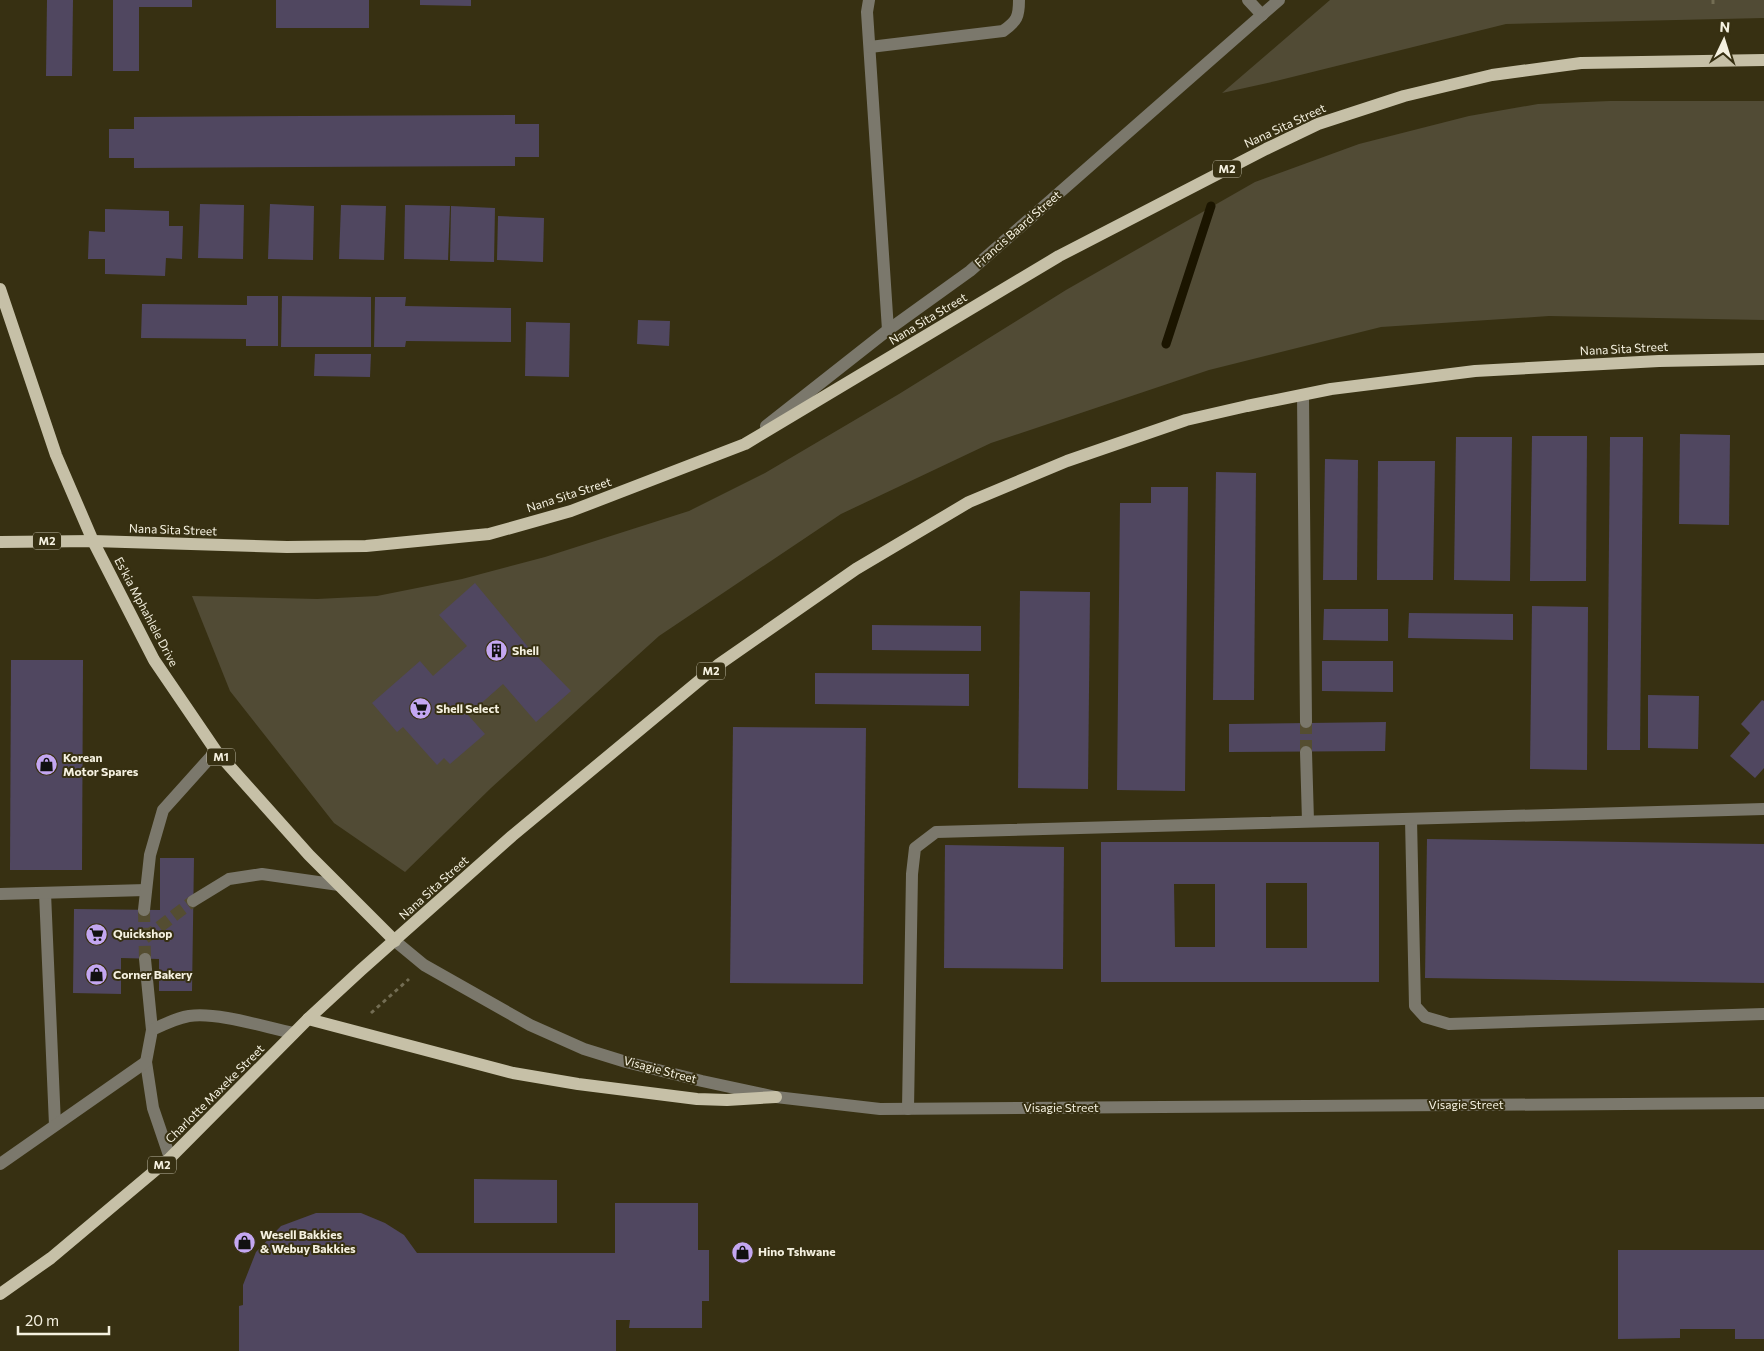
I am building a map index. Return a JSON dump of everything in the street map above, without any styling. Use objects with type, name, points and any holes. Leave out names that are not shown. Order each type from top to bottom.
[{"type":"main road","name":"Nana Sita Street","points":[[93,541],[287,548],[366,546],[489,534],[571,512],[745,444],[1059,256],[1318,124],[1404,96],[1492,75],[1581,63],[1764,60]]},
{"type":"main road","name":"Es'kia Mphahlele Drive","points":[[0,289],[56,455],[93,541],[154,660],[216,751],[309,855],[395,941]]},
{"type":"main road","name":"Nana Sita Street","points":[[395,941],[512,836],[718,665],[856,569],[969,502],[1067,461],[1186,420],[1331,389],[1475,371],[1659,361],[1764,359]]},
{"type":"main road","name":"M2","points":[[0,542],[93,541]]},
{"type":"main road","name":"Charlotte Maxeke Street","points":[[0,1294],[51,1258],[170,1158],[308,1019],[395,941]]},
{"type":"main road","points":[[308,1019],[513,1073],[578,1084],[697,1099],[727,1100],[776,1097]]},
{"type":"street","points":[[869,0],[867,12],[888,330]]},
{"type":"street","points":[[870,47],[1003,30],[1014,23],[1019,12],[1019,0]]},
{"type":"street","points":[[1248,0],[1262,15]]},
{"type":"street","name":"Francis Baard Street","points":[[745,444],[888,330],[970,271],[1279,0]]},
{"type":"street","points":[[1303,395],[1306,722]]},
{"type":"street","points":[[144,910],[150,855],[163,810],[216,751]]},
{"type":"street","points":[[1306,752],[1308,821]]},
{"type":"street","points":[[908,1109],[912,874],[915,848],[936,832],[1764,809]]},
{"type":"street","points":[[1411,819],[1414,1006],[1425,1017],[1449,1024],[1764,1014]]},
{"type":"street","points":[[193,901],[229,879],[262,874],[339,886]]},
{"type":"street","points":[[0,894],[146,890]]},
{"type":"street","points":[[45,893],[55,1126]]},
{"type":"street","name":"Visagie Street","points":[[395,941],[424,965],[530,1025],[584,1049],[626,1062],[776,1097],[880,1109],[1764,1102]]},
{"type":"street","points":[[146,959],[152,1030],[146,1062],[153,1108],[170,1158]]},
{"type":"street","points":[[152,1030],[167,1022],[190,1016],[217,1016],[294,1033]]},
{"type":"street","points":[[0,1164],[146,1062]]},
{"type":"path","points":[[1712,0],[1713,6]]},
{"type":"path","points":[[352,1030],[424,965]]},
{"type":"shaded area","points":[[1330,0],[1764,0],[1764,18],[1506,24],[1222,93]]},
{"type":"shaded area","points":[[1610,101],[1764,101],[1764,320],[1549,316],[1381,327],[1209,370],[991,443],[841,514],[659,636],[491,788],[405,872],[334,823],[230,691],[192,596],[317,599],[377,596],[462,579],[545,557],[689,511],[765,473],[899,394],[1066,290],[1255,182],[1359,144],[1469,116],[1538,104]]},
{"type":"building","points":[[47,0],[73,0],[72,76],[46,76]]},
{"type":"building","points":[[113,0],[192,0],[192,7],[139,7],[139,71],[113,71]]},
{"type":"building","points":[[276,0],[369,0],[369,28],[276,28]]},
{"type":"building","points":[[420,0],[471,0],[471,6],[420,5]]},
{"type":"building","points":[[515,115],[515,124],[539,124],[539,157],[515,157],[515,166],[134,168],[134,158],[109,158],[109,129],[134,129],[134,117]]},
{"type":"building","points":[[200,204],[244,205],[243,259],[198,258]]},
{"type":"building","points":[[270,204],[314,206],[313,260],[268,259]]},
{"type":"building","points":[[341,205],[386,206],[384,260],[339,259]]},
{"type":"building","points":[[405,205],[450,206],[448,260],[404,259]]},
{"type":"building","points":[[451,206],[495,208],[494,262],[450,261]]},
{"type":"building","points":[[105,209],[169,211],[169,226],[183,226],[182,259],[166,258],[165,276],[105,274],[105,259],[88,259],[89,231],[105,232]]},
{"type":"building","points":[[498,216],[544,218],[543,262],[497,260]]},
{"type":"building","points":[[247,296],[278,296],[278,346],[246,346],[246,339],[141,338],[142,304],[247,305]]},
{"type":"building","points":[[282,296],[371,297],[371,347],[281,347]]},
{"type":"building","points":[[375,297],[406,297],[405,306],[511,308],[511,342],[406,341],[405,347],[374,347]]},
{"type":"building","points":[[638,320],[670,321],[669,346],[637,344]]},
{"type":"building","points":[[526,322],[570,323],[569,377],[525,376]]},
{"type":"building","points":[[315,354],[371,354],[370,377],[314,376]]},
{"type":"building","points":[[1680,434],[1730,435],[1729,525],[1679,524]]},
{"type":"building","points":[[1532,436],[1587,436],[1586,581],[1530,581]]},
{"type":"building","points":[[1456,437],[1512,437],[1510,581],[1454,580]]},
{"type":"building","points":[[1610,437],[1643,437],[1640,750],[1607,750]]},
{"type":"building","points":[[1325,459],[1358,460],[1357,580],[1323,580]]},
{"type":"building","points":[[1378,461],[1435,461],[1433,580],[1377,580]]},
{"type":"building","points":[[1216,472],[1256,473],[1254,700],[1213,700]]},
{"type":"building","points":[[1151,487],[1188,487],[1185,791],[1117,790],[1120,503],[1151,503]]},
{"type":"building","name":"Shell","points":[[475,583],[528,647],[571,691],[536,722],[503,684],[468,715],[485,734],[450,764],[444,758],[437,765],[403,727],[397,732],[372,703],[420,661],[433,676],[467,646],[439,615]]},
{"type":"building","points":[[1020,591],[1090,592],[1088,789],[1018,788]]},
{"type":"building","points":[[1532,606],[1588,607],[1587,770],[1530,769]]},
{"type":"building","points":[[1324,609],[1388,609],[1388,641],[1323,640]]},
{"type":"building","points":[[1409,613],[1513,614],[1513,640],[1408,638]]},
{"type":"building","points":[[872,625],[981,626],[981,651],[872,650]]},
{"type":"building","name":"Korean Motor Spares","points":[[11,660],[83,660],[82,870],[10,870]]},
{"type":"building","points":[[1322,661],[1393,661],[1393,692],[1322,691]]},
{"type":"building","points":[[815,673],[969,674],[969,706],[815,704]]},
{"type":"building","points":[[1648,695],[1699,696],[1698,749],[1648,748]]},
{"type":"building","points":[[1762,700],[1764,701],[1764,768],[1755,778],[1730,756],[1750,733],[1741,724]]},
{"type":"building","points":[[1386,722],[1385,751],[1229,752],[1229,724]]},
{"type":"building","points":[[733,727],[866,728],[863,984],[730,983]]},
{"type":"building","points":[[1427,839],[1764,844],[1764,983],[1425,978]]},
{"type":"building","points":[[1101,842],[1379,842],[1379,982],[1101,982]],"holes":[[[1266,883],[1307,883],[1307,948],[1266,948]],[[1174,884],[1215,884],[1215,947],[1175,947]]]},
{"type":"building","points":[[945,845],[1064,847],[1063,969],[944,968]]},
{"type":"building","points":[[160,858],[194,858],[192,991],[159,991],[159,959],[121,958],[121,994],[73,993],[74,909],[160,910]]},
{"type":"building","points":[[474,1179],[557,1180],[557,1223],[474,1223]]},
{"type":"building","points":[[615,1203],[698,1203],[698,1250],[709,1250],[709,1301],[702,1301],[702,1328],[629,1328],[630,1320],[616,1320],[616,1351],[239,1351],[239,1306],[243,1305],[243,1285],[256,1252],[281,1226],[316,1213],[361,1213],[385,1223],[404,1235],[417,1253],[615,1253]]},
{"type":"building","points":[[1618,1250],[1764,1250],[1764,1339],[1735,1339],[1735,1329],[1680,1329],[1680,1338],[1618,1339]]},
{"type":"waterway","points":[[1166,344],[1211,206]]},
{"type":"tunnel","points":[[1306,722],[1306,752]]},
{"type":"tunnel","points":[[145,938],[193,901]]},
{"type":"tunnel","points":[[144,910],[145,959]]},
{"type":"place","name":"Shell","points":[[496,651]]},
{"type":"place","name":"Shell Select","points":[[420,709]]},
{"type":"place","name":"Korean Motor Spares","points":[[47,765]]},
{"type":"place","name":"Quickshop","points":[[97,934]]},
{"type":"place","name":"Corner Bakery","points":[[97,975]]},
{"type":"place","name":"Wesell Bakkies & Webuy Bakkies","points":[[244,1242]]},
{"type":"place","name":"Hino Tshwane","points":[[742,1252]]}]
